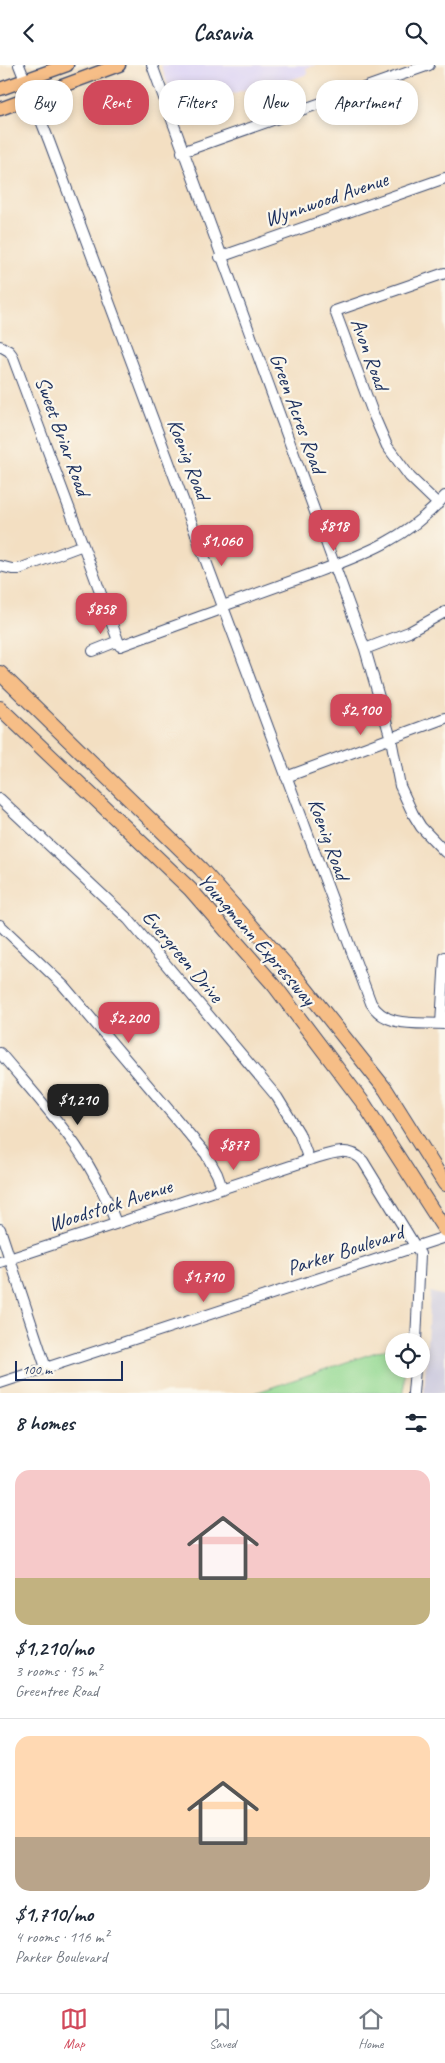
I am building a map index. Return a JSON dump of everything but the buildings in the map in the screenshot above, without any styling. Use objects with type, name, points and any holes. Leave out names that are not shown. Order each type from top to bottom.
[{"type":"highway","name":"Youngmann Expressway","points":[[0,673],[200,869],[289,968],[386,1090],[445,1184]]},
{"type":"highway","name":"Youngmann Expressway","points":[[0,708],[190,889],[274,985],[364,1104],[445,1230]]},
{"type":"main road","points":[[28,80],[67,65]]},
{"type":"main road","points":[[73,82],[119,65]]},
{"type":"main road","points":[[0,89],[15,84]]},
{"type":"main road","points":[[0,109],[15,104]]},
{"type":"street","name":"Koenig Road","points":[[19,65],[25,80]]},
{"type":"street","name":"Green Acres Road","points":[[152,65],[220,257],[365,649],[391,739],[396,771],[406,800],[421,827],[445,852]]},
{"type":"street","points":[[182,152],[429,65]]},
{"type":"street","name":"Koenig Road","points":[[42,125],[371,1003],[380,1015],[393,1021],[443,1024]]},
{"type":"street","name":"Wynnwood Avenue","points":[[220,257],[445,177]]},
{"type":"street","name":"Avon Road","points":[[442,500],[410,477],[387,446],[334,311],[445,273]]},
{"type":"street","name":"Sweet Briar Road","points":[[0,346],[12,355],[118,641]]},
{"type":"street","points":[[93,651],[118,641],[120,646],[335,565],[390,542],[413,527],[442,500]]},
{"type":"street","points":[[0,565],[19,569],[83,545]]},
{"type":"street","points":[[365,649],[409,632],[445,612]]},
{"type":"street","points":[[286,777],[445,718]]},
{"type":"street","name":"Evergreen Drive","points":[[0,799],[128,919],[277,1097],[299,1133],[308,1160]]},
{"type":"street","points":[[0,925],[63,985],[200,1147],[212,1164],[222,1188]]},
{"type":"street","points":[[443,1024],[445,957]]},
{"type":"street","points":[[0,1053],[86,1158],[105,1193],[116,1223]]},
{"type":"street","name":"Woodstock Avenue","points":[[5,1260],[308,1160],[346,1151],[358,1155],[415,1246]]},
{"type":"street","points":[[0,1229],[5,1260],[46,1368]]},
{"type":"street","name":"Parker Boulevard","points":[[0,1383],[445,1237]]},
{"type":"street","points":[[415,1246],[420,1254],[416,1333]]},
{"type":"street","points":[[413,1393],[414,1378]]},
{"type":"shaded area","points":[[161,65],[316,65],[306,68],[308,74],[290,80],[244,80],[244,90],[234,93],[234,80],[166,80]]},
{"type":"shaded area","points":[[430,1292],[445,1296],[445,1393],[424,1393],[425,1378],[430,1378],[430,1333],[428,1333]]},
{"type":"green space","points":[[385,1349],[385,1378],[404,1378],[404,1393],[255,1393]]}]
